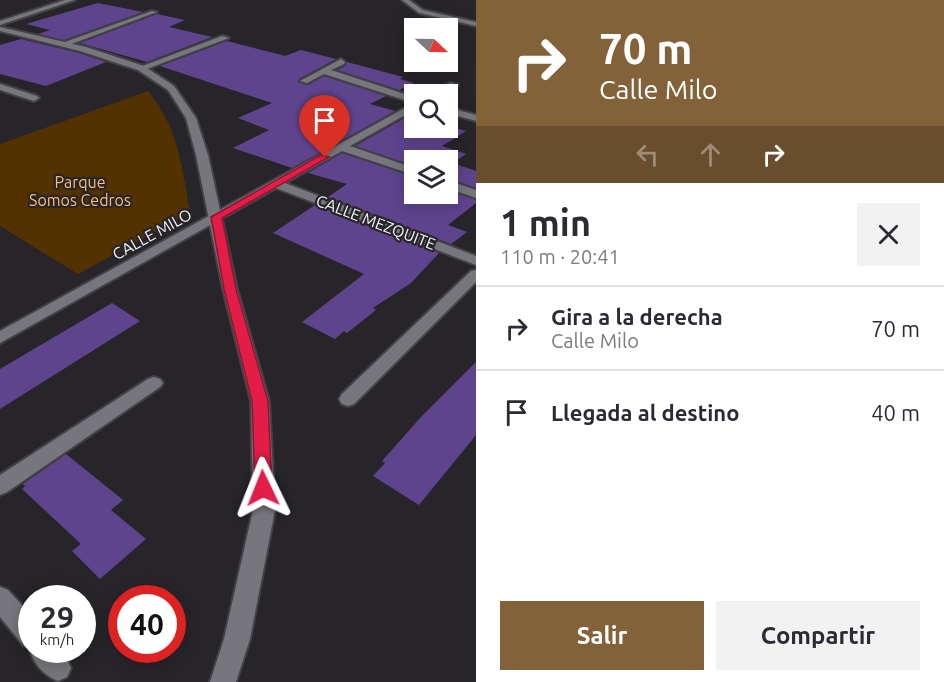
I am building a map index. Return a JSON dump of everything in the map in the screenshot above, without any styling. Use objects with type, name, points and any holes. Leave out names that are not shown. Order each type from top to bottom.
[{"type":"street","points":[[0,23],[72,0]]},
{"type":"street","points":[[405,0],[421,12],[476,24]]},
{"type":"street","points":[[63,44],[154,12]]},
{"type":"street","points":[[0,29],[63,44],[141,68],[171,88],[188,113],[202,155],[230,289],[260,401],[264,510],[237,639],[224,682]]},
{"type":"street","points":[[141,68],[225,38]]},
{"type":"street","points":[[304,81],[341,62]]},
{"type":"street","points":[[324,71],[404,97]]},
{"type":"street","points":[[0,87],[34,98]]},
{"type":"street","name":"CALLE MILO","points":[[0,338],[404,112]]},
{"type":"street","points":[[458,113],[476,118]]},
{"type":"street","points":[[341,147],[404,169]]},
{"type":"street","name":"CALLE MEZQUITE","points":[[275,184],[476,261]]},
{"type":"street","points":[[458,188],[476,194]]},
{"type":"street","points":[[348,399],[476,274]]},
{"type":"street","points":[[0,486],[154,382]]},
{"type":"street","points":[[0,598],[18,619]]},
{"type":"green space","name":"Parque Somos Cedros","points":[[148,91],[167,120],[173,134],[190,213],[78,274],[0,226],[0,144]]},
{"type":"building","points":[[98,3],[143,12],[64,40],[38,34],[50,30],[26,24]]},
{"type":"building","points":[[157,14],[185,20],[169,27],[212,37],[147,62],[80,43]]},
{"type":"building","points":[[21,39],[106,62],[46,86],[0,74],[0,45]]},
{"type":"building","points":[[227,41],[285,56],[301,50],[336,59],[299,79],[298,82],[308,85],[324,76],[386,96],[370,104],[395,111],[292,168],[233,148],[269,130],[238,118],[272,103],[160,66]]},
{"type":"building","points":[[347,62],[403,77],[400,79],[414,83],[404,84],[404,88],[399,90],[337,70],[345,66]]},
{"type":"building","points":[[404,118],[404,138],[455,138],[442,146],[454,150],[404,150],[404,163],[355,146]]},
{"type":"building","points":[[458,129],[466,131],[458,136]]},
{"type":"building","points":[[458,151],[466,154],[458,160]]},
{"type":"building","points":[[342,153],[404,174],[404,204],[458,204],[458,194],[476,200],[476,203],[448,225],[467,232],[451,244],[328,197],[347,184],[308,173]]},
{"type":"building","points":[[458,165],[476,171],[476,188],[458,182]]},
{"type":"building","points":[[315,205],[439,253],[411,283],[373,308],[376,310],[347,333],[344,331],[335,339],[302,322],[364,274],[273,233]]},
{"type":"building","points":[[112,303],[140,321],[0,409],[0,369]]},
{"type":"building","points":[[476,362],[476,435],[419,505],[373,476],[385,463],[382,461],[421,417]]},
{"type":"building","points":[[66,454],[123,500],[111,510],[146,539],[100,579],[72,551],[81,544],[22,489],[25,486],[23,484]]},
{"type":"route","points":[[263,488],[260,401],[230,289],[216,217],[325,157]]}]
